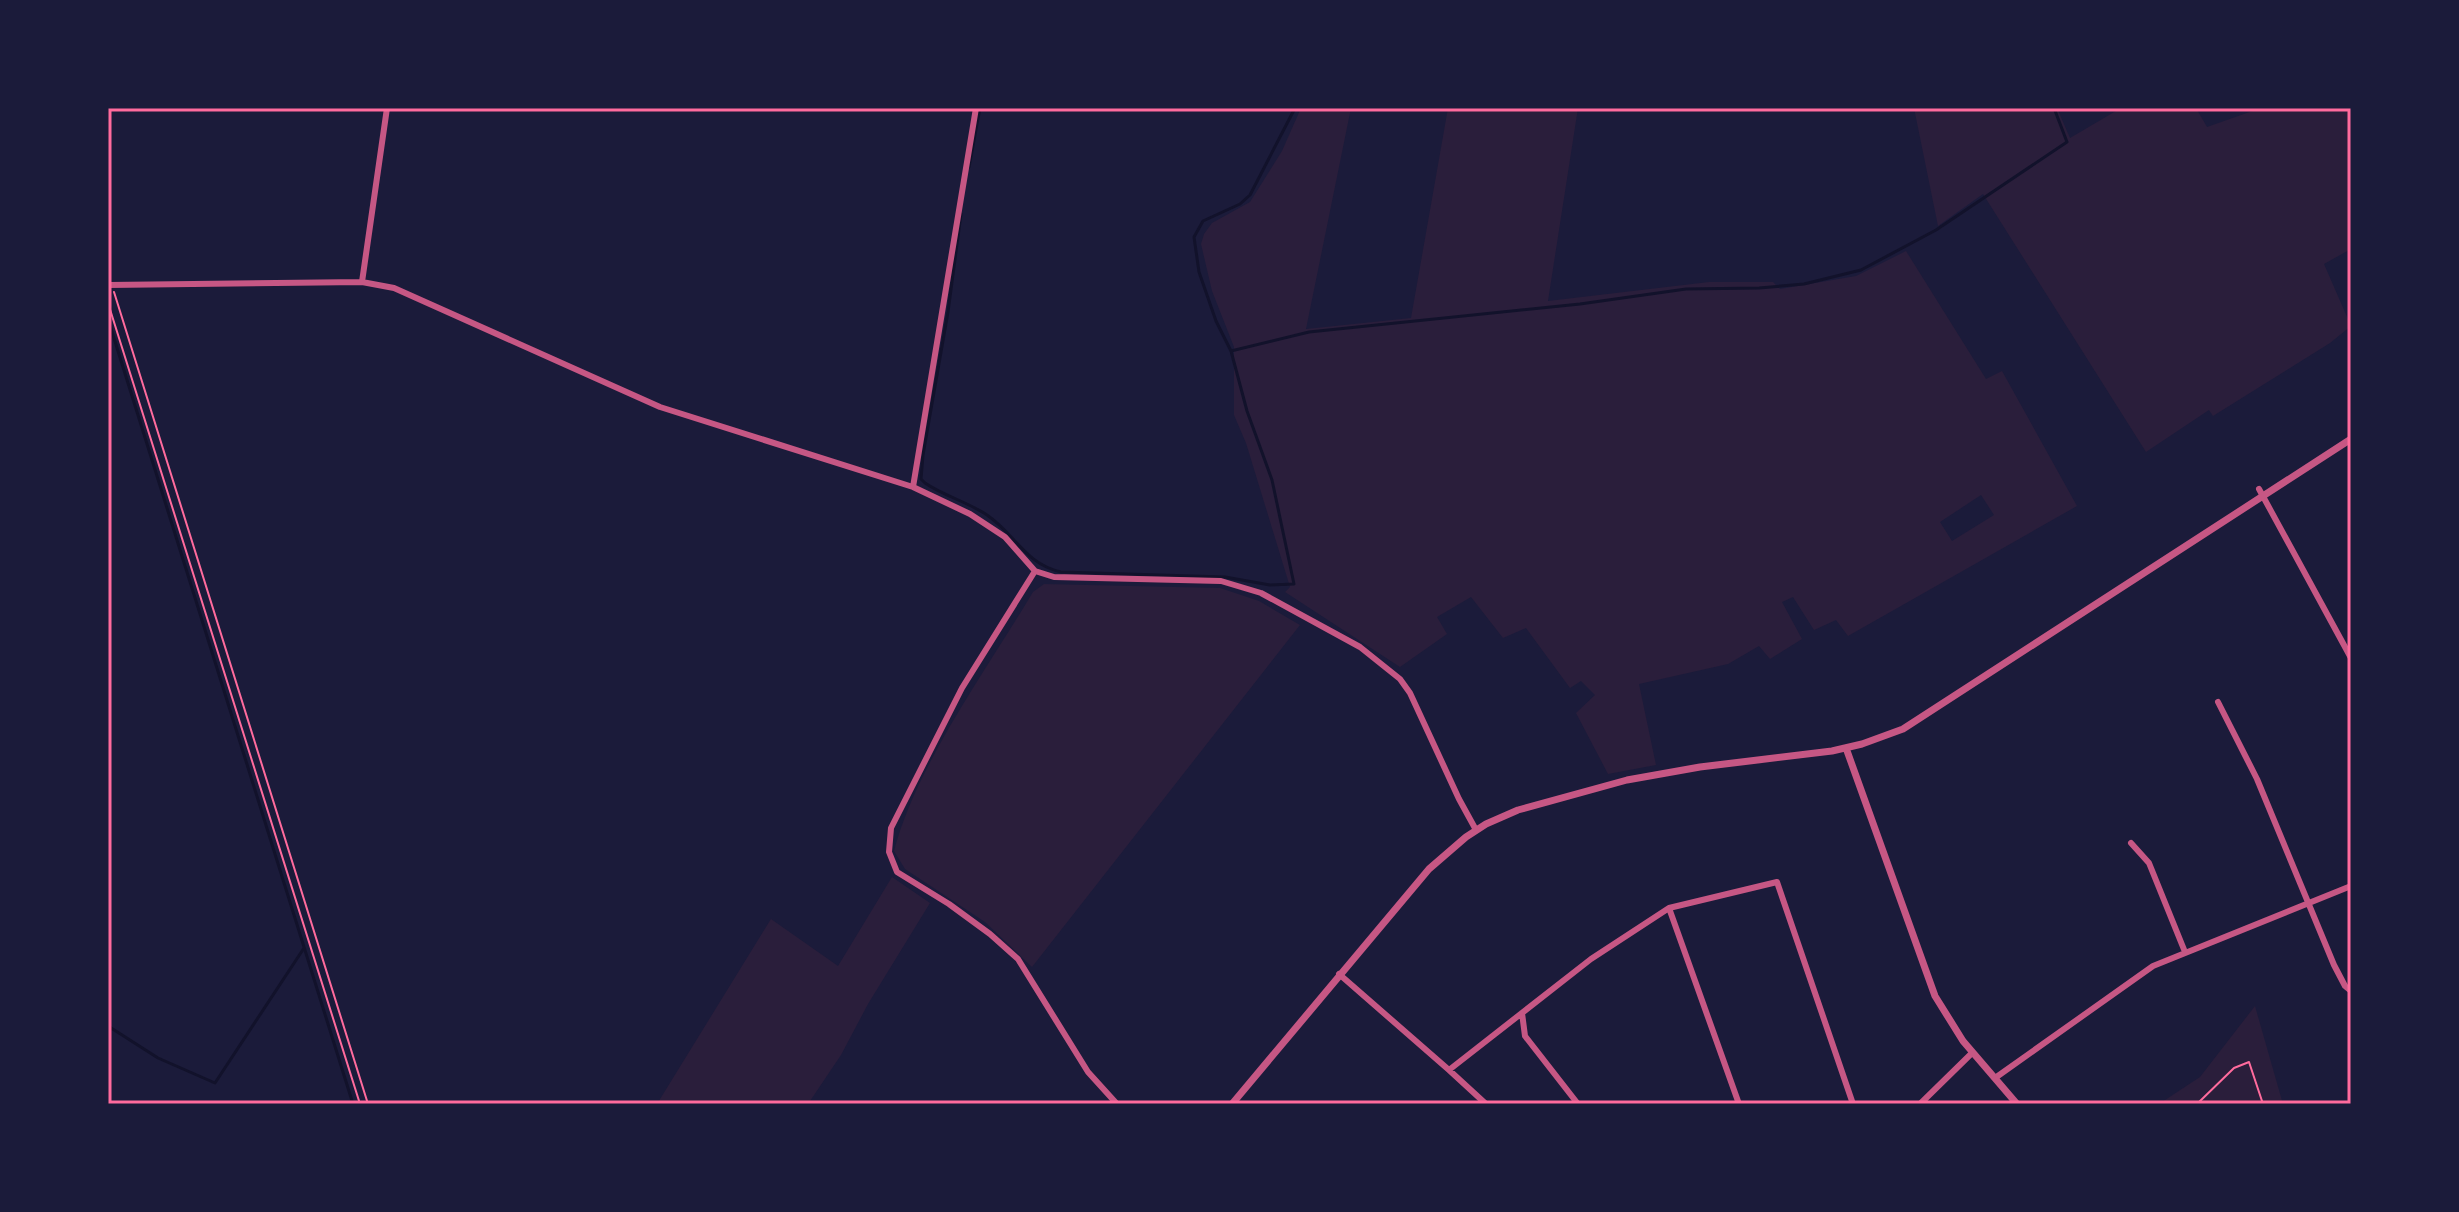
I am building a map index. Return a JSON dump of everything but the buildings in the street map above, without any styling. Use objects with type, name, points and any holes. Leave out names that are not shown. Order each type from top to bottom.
[{"type":"street","points":[[362,282],[387,108]]},
{"type":"street","points":[[913,487],[976,108]]},
{"type":"street","points":[[108,276],[109,285],[362,282],[394,288],[660,407],[913,487],[1005,537],[1035,571],[1054,577],[1201,579],[1261,593],[1360,647],[1400,679],[1410,693],[1476,830]]},
{"type":"street","points":[[1232,1104],[1429,869],[1476,830],[1518,810],[1627,780],[1846,748],[1903,729],[2261,492],[2351,439]]},
{"type":"street","points":[[2261,492],[2351,658]]},
{"type":"street","points":[[1035,571],[962,688],[891,828],[889,852],[897,872],[949,904],[1018,959],[1088,1072],[1117,1104]]},
{"type":"street","points":[[2218,702],[2257,779],[2339,976],[2351,991]]},
{"type":"street","points":[[1846,748],[1935,996],[1972,1053],[2017,1104]]},
{"type":"street","points":[[2131,843],[2149,863],[2185,952]]},
{"type":"street","points":[[1449,1070],[1591,959],[1669,908],[1777,882],[1853,1104]]},
{"type":"street","points":[[1995,1078],[2138,975],[2185,952],[2351,886]]},
{"type":"street","points":[[1669,908],[1739,1104]]},
{"type":"street","points":[[1339,974],[1486,1104]]},
{"type":"street","points":[[1522,1013],[1525,1036],[1578,1104]]},
{"type":"street","points":[[1920,1104],[1972,1053]]},
{"type":"path","points":[[109,285],[368,1104]]},
{"type":"path","points":[[108,303],[360,1104]]},
{"type":"path","points":[[2197,1104],[2234,1068],[2249,1062],[2263,1104]]},
{"type":"shaded area","points":[[1301,108],[1351,108],[1306,329],[1411,318],[1448,108],[1578,108],[1548,301],[1709,282],[1773,282],[1780,289],[1856,276],[1906,251],[1986,379],[2002,371],[2077,506],[1848,636],[1836,620],[1814,630],[1793,597],[1782,602],[1802,639],[1770,659],[1759,646],[1728,664],[1639,684],[1656,765],[1608,774],[1576,713],[1595,695],[1581,681],[1570,688],[1526,628],[1503,638],[1471,597],[1437,617],[1447,634],[1400,667],[1285,592],[1290,587],[1246,443],[1234,415],[1234,347],[1212,291],[1201,244],[1212,223],[1250,202],[1282,151]],"holes":[[[1981,495],[1994,515],[1952,541],[1940,522]]]},
{"type":"shaded area","points":[[1914,108],[2057,108],[2070,138],[2121,108],[2196,108],[2207,127],[2261,108],[2351,108],[2351,249],[2324,264],[2351,326],[2330,343],[2213,416],[2209,410],[2146,452],[1983,194],[1938,226]]},
{"type":"shaded area","points":[[1044,584],[1220,588],[1259,601],[1300,625],[1032,967],[985,922],[905,869],[894,851],[904,819],[936,752],[1033,592]]},
{"type":"shaded area","points":[[892,877],[930,903],[868,1004],[841,1055],[808,1104],[657,1104],[771,919],[838,966]]},
{"type":"shaded area","points":[[2255,1006],[2283,1104],[2159,1104],[2200,1077]]},
{"type":"waterway","points":[[969,167],[980,108]]},
{"type":"waterway","points":[[961,214],[921,479],[932,488],[987,515],[1038,562],[1061,572],[1225,577],[1270,585],[1294,584],[1272,480],[1247,411],[1231,351],[1216,321],[1199,272],[1194,237],[1203,221],[1240,204],[1250,195],[1295,108]]},
{"type":"waterway","points":[[1231,351],[1309,332],[1580,304],[1686,289],[1804,284],[1861,270],[1936,230],[2067,142],[2054,108]]},
{"type":"waterway","points":[[108,319],[353,1104]]},
{"type":"waterway","points":[[108,1026],[158,1058],[215,1083],[304,948]]}]
